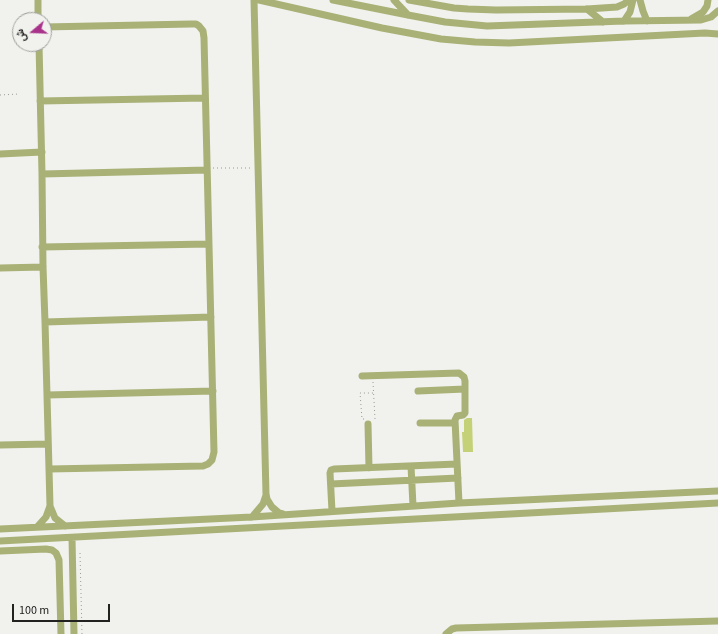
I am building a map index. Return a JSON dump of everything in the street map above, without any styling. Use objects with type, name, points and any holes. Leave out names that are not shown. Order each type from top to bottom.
[{"type":"street","points":[[38,0],[38,12]]},
{"type":"street","points":[[254,0],[266,494],[272,507],[284,514]]},
{"type":"street","points":[[259,0],[382,28],[441,39],[469,42],[509,43],[705,33],[718,34]]},
{"type":"street","points":[[333,0],[408,16],[445,22],[501,26],[624,21],[687,21],[714,17],[718,11]]},
{"type":"street","points":[[394,0],[408,16]]},
{"type":"street","points":[[408,0],[454,8],[496,10],[587,9],[617,7],[629,0]]},
{"type":"street","points":[[624,21],[630,12],[633,0]]},
{"type":"street","points":[[640,0],[647,21]]},
{"type":"street","points":[[687,21],[703,12],[707,6],[708,0]]},
{"type":"street","points":[[587,9],[603,22]]},
{"type":"street","points":[[49,468],[203,466],[212,460],[214,455],[204,34],[201,28],[196,24],[52,27]]},
{"type":"street","points":[[39,52],[42,152],[42,247],[46,322],[50,506],[55,518],[65,526]]},
{"type":"street","points":[[40,101],[205,98]]},
{"type":"street","points":[[0,154],[42,152]]},
{"type":"street","points":[[42,174],[207,169]]},
{"type":"street","points":[[42,247],[209,244]]},
{"type":"street","points":[[0,268],[43,267]]},
{"type":"street","points":[[46,322],[211,318]]},
{"type":"street","points":[[362,376],[459,373],[463,375],[465,389],[465,413],[456,417],[455,420],[459,503]]},
{"type":"street","points":[[418,391],[465,389]]},
{"type":"street","points":[[47,395],[212,391]]},
{"type":"street","points":[[420,423],[455,423]]},
{"type":"street","points":[[368,424],[368,468]]},
{"type":"street","points":[[0,445],[48,444]]},
{"type":"street","points":[[332,511],[330,473],[332,469],[457,464]]},
{"type":"street","points":[[411,466],[413,506]]},
{"type":"street","points":[[331,484],[458,478]]},
{"type":"street","points":[[0,529],[252,517],[459,503],[718,491]]},
{"type":"street","points":[[252,517],[263,504],[266,494]]},
{"type":"street","points":[[0,541],[718,503]]},
{"type":"street","points":[[37,527],[46,517],[50,506]]},
{"type":"street","points":[[72,538],[74,634]]},
{"type":"street","points":[[0,551],[46,549],[52,550],[56,553],[59,560],[61,634]]},
{"type":"street","points":[[446,634],[456,628],[718,621]]},
{"type":"path","points":[[0,95],[19,94]]},
{"type":"path","points":[[207,169],[258,168]]},
{"type":"path","points":[[372,376],[374,393],[375,419],[362,419],[360,393],[374,393]]},
{"type":"building","points":[[467,418],[472,418],[473,452],[463,452],[462,432],[464,432],[464,420]]}]
